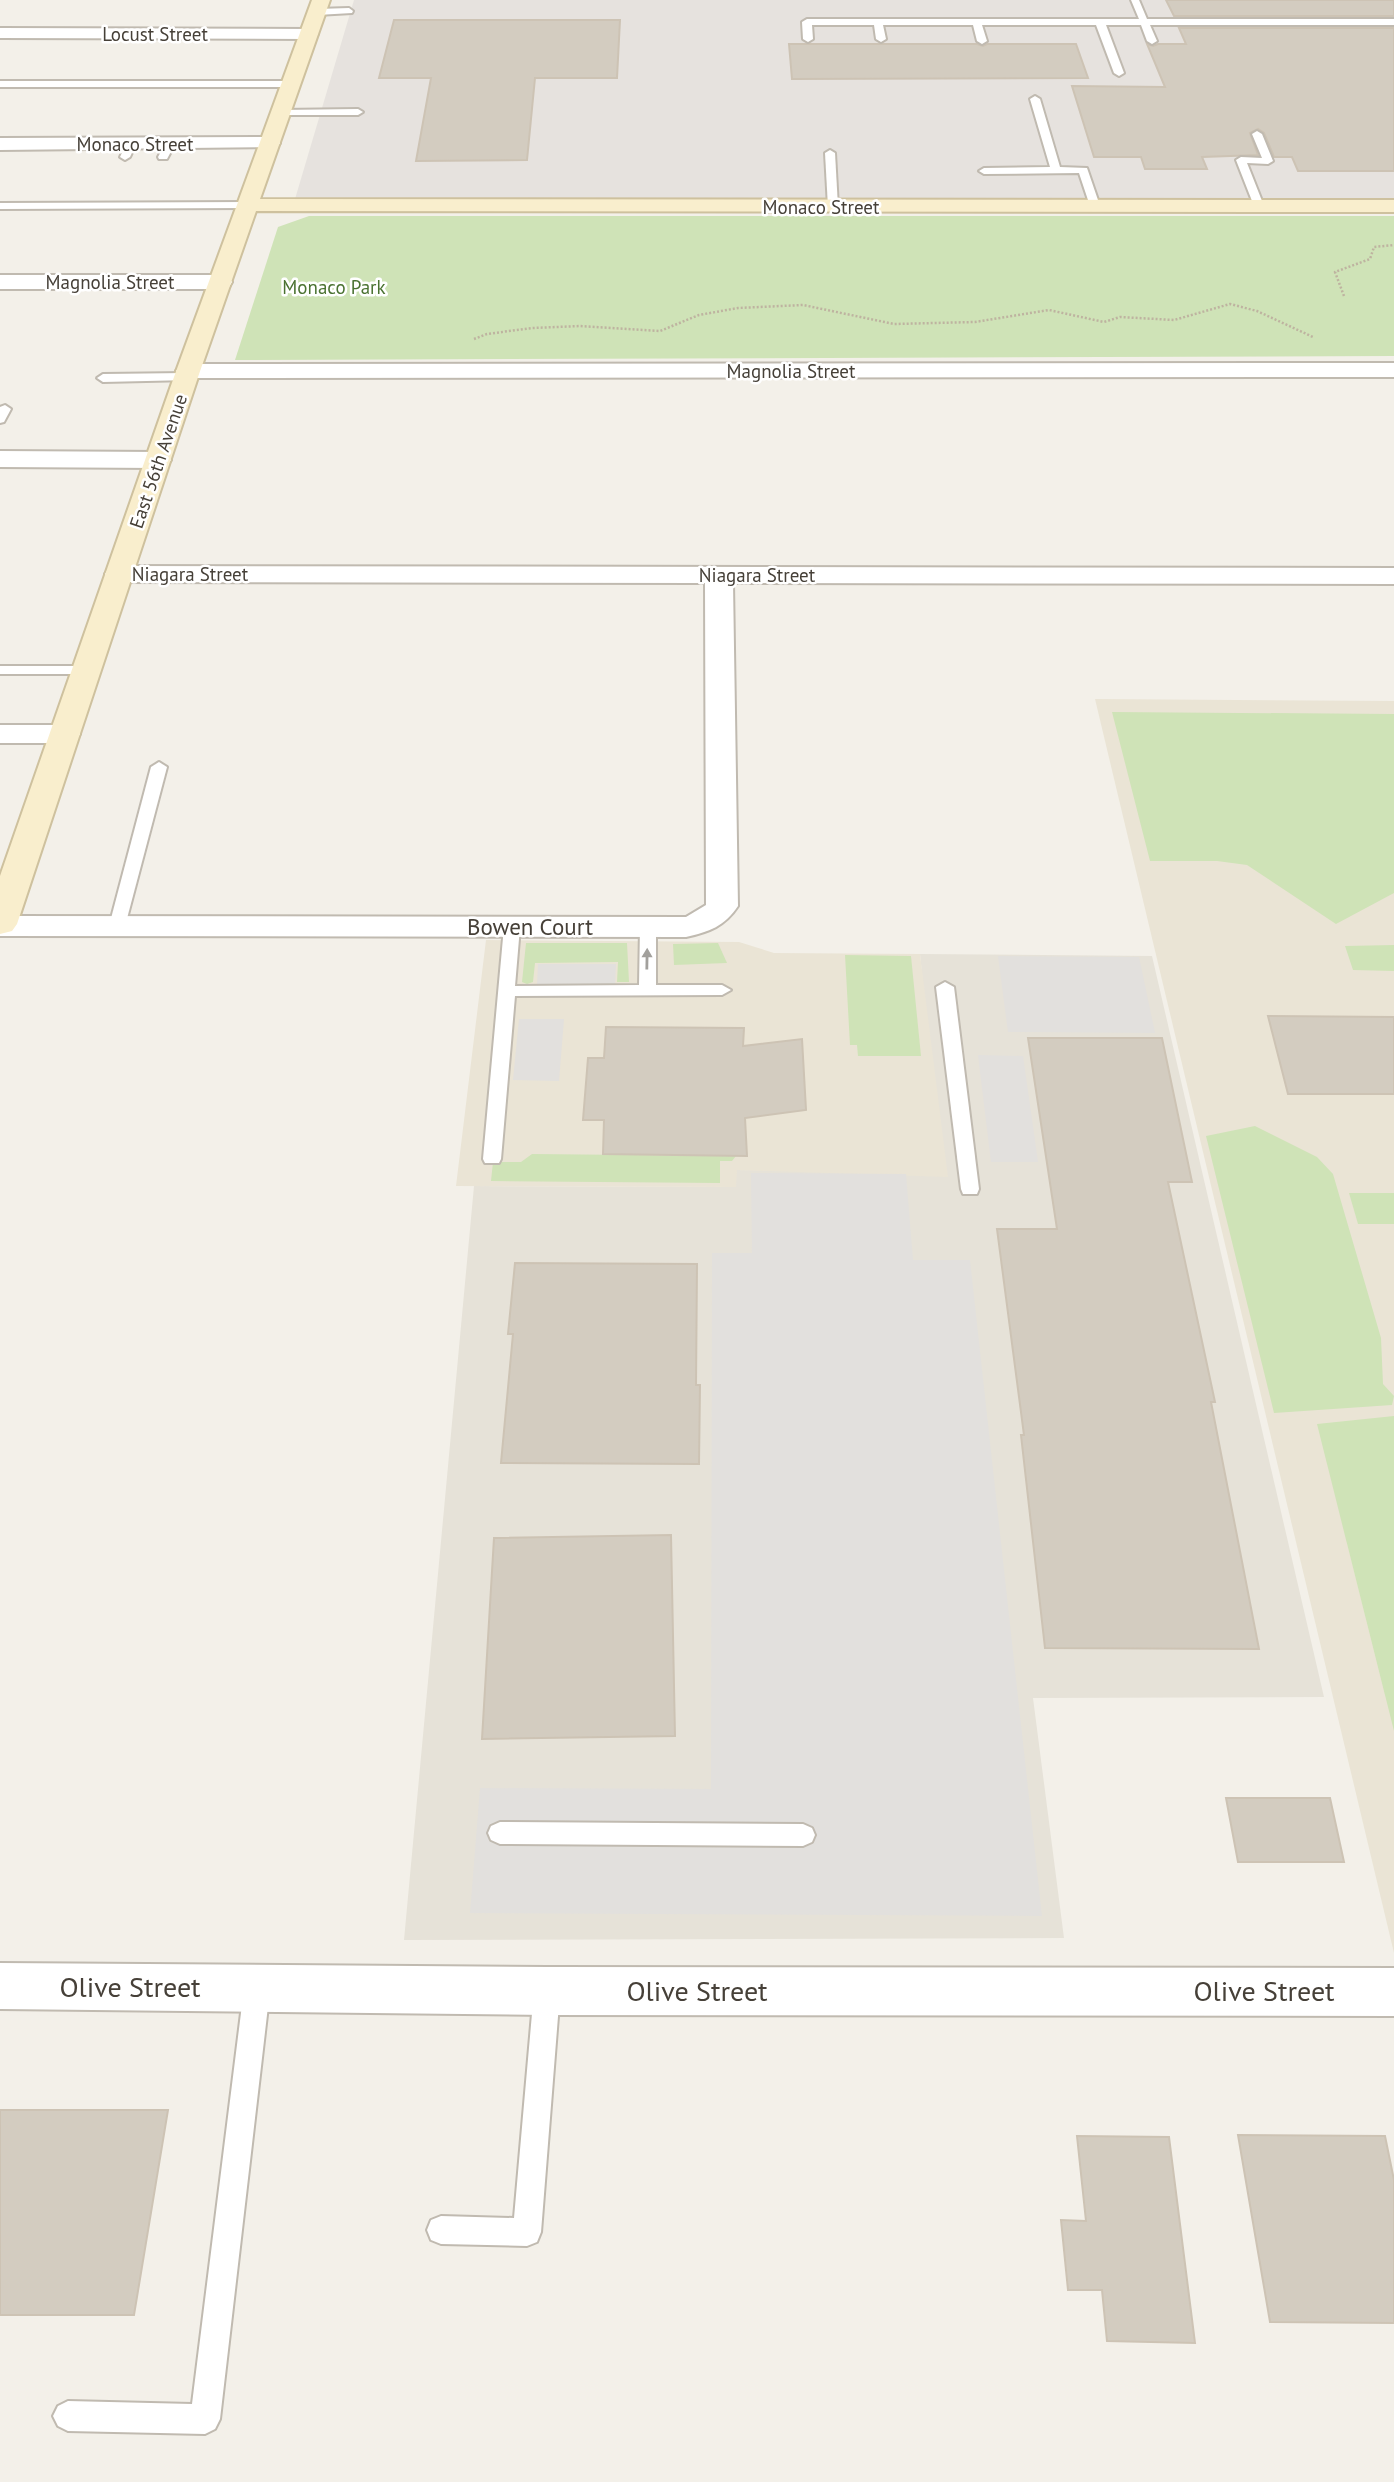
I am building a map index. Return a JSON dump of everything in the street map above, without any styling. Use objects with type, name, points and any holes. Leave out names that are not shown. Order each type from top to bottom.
[{"type":"main road","name":"East 56th Avenue","points":[[0,925],[187,374],[319,6]]},
{"type":"main road","name":"Monaco Street","points":[[248,205],[1394,206]]},
{"type":"street","name":"Locust Street","points":[[0,33],[309,34]]},
{"type":"street","name":"Monaco Street","points":[[0,144],[167,150],[270,143]]},
{"type":"street","name":"Magnolia Street","points":[[0,282],[221,282]]},
{"type":"street","name":"Magnolia Street","points":[[187,374],[1394,370]]},
{"type":"street","points":[[0,459],[158,460]]},
{"type":"street","name":"Niagara Street","points":[[119,574],[1394,576]]},
{"type":"street","name":"Bowen Court","points":[[0,925],[699,925],[717,914],[722,906],[719,575]]},
{"type":"street","points":[[0,734],[65,734]]},
{"type":"street","name":"Olive Street","points":[[0,1986],[547,1991],[1394,1992]]},
{"type":"lane","points":[[1135,0],[1152,41]]},
{"type":"lane","points":[[319,6],[349,11]]},
{"type":"lane","points":[[1362,8],[1371,22]]},
{"type":"lane","points":[[808,39],[807,22],[977,22],[1063,27],[1100,22],[1186,18],[1275,18],[1331,26],[1394,22]]},
{"type":"lane","points":[[878,22],[881,39]]},
{"type":"lane","points":[[977,22],[982,41]]},
{"type":"lane","points":[[1100,22],[1119,73]]},
{"type":"lane","points":[[0,84],[292,84]]},
{"type":"lane","points":[[1035,99],[1056,170]]},
{"type":"lane","points":[[281,113],[358,113]]},
{"type":"lane","points":[[1257,134],[1268,160],[1241,160],[1259,206]]},
{"type":"lane","points":[[830,153],[833,207]]},
{"type":"lane","points":[[984,171],[1083,170],[1095,206]]},
{"type":"lane","points":[[0,206],[248,205]]},
{"type":"lane","points":[[103,378],[187,374]]},
{"type":"lane","points":[[0,670],[86,670]]},
{"type":"lane","points":[[117,926],[159,767]]},
{"type":"lane","points":[[492,1159],[512,927]]},
{"type":"lane","points":[[647,990],[648,927]]},
{"type":"lane","points":[[945,987],[970,1189]]},
{"type":"lane","points":[[508,991],[722,990]]},
{"type":"lane","points":[[500,1833],[803,1835]]},
{"type":"lane","points":[[68,2416],[205,2419],[257,1987]]},
{"type":"lane","points":[[441,2230],[527,2232],[547,1991]]},
{"type":"path","points":[[1344,296],[1335,272],[1370,259],[1374,247],[1394,245]]},
{"type":"path","points":[[468,341],[486,334],[532,328],[580,326],[660,331],[699,316],[738,307],[803,305],[894,324],[975,322],[1049,310],[1104,322],[1111,317],[1175,320],[1220,306],[1236,304],[1254,309],[1318,338]]},
{"type":"shaded area","points":[[354,0],[1394,0],[1394,199],[295,199]]},
{"type":"shaded area","points":[[1095,699],[1394,701],[1394,1953]]},
{"type":"shaded area","points":[[486,940],[739,942],[774,953],[920,954],[948,1177],[737,1170],[736,1187],[456,1186]]},
{"type":"shaded area","points":[[920,954],[1152,956],[1324,1697],[1033,1698],[1064,1938],[404,1940],[474,1186],[735,1187],[736,1170],[942,1171]]},
{"type":"shaded area","points":[[998,956],[1139,957],[1155,1033],[1008,1032]]},
{"type":"shaded area","points":[[538,964],[616,964],[615,985],[537,985]]},
{"type":"shaded area","points":[[519,1019],[564,1019],[559,1081],[513,1080]]},
{"type":"shaded area","points":[[978,1055],[1023,1056],[1038,1162],[991,1162]]},
{"type":"shaded area","points":[[751,1173],[906,1174],[913,1260],[970,1260],[1042,1916],[470,1913],[480,1788],[711,1789],[712,1253],[752,1253]]},
{"type":"green space","name":"Monaco Park","points":[[309,216],[1394,216],[1394,356],[235,360],[278,227]]},
{"type":"green space","points":[[1112,712],[1394,714],[1394,893],[1336,924],[1247,865],[1217,861],[1150,861]]},
{"type":"green space","points":[[526,943],[627,943],[629,982],[617,982],[618,962],[535,963],[533,982],[527,984],[522,982]]},
{"type":"green space","points":[[718,943],[727,963],[674,965],[673,944]]},
{"type":"green space","points":[[1394,945],[1394,971],[1353,970],[1345,946]]},
{"type":"green space","points":[[845,955],[911,956],[921,1056],[858,1056],[857,1045],[850,1045]]},
{"type":"green space","points":[[1255,1126],[1317,1157],[1333,1174],[1381,1338],[1383,1384],[1394,1396],[1392,1405],[1274,1413],[1206,1136]]},
{"type":"green space","points":[[532,1154],[736,1156],[732,1161],[720,1161],[720,1183],[491,1181],[493,1162],[521,1162]]},
{"type":"green space","points":[[1349,1193],[1394,1193],[1394,1224],[1358,1224]]},
{"type":"green space","points":[[1394,1416],[1394,1731],[1317,1424]]},
{"type":"building","points":[[1166,0],[1394,0],[1394,16],[1174,16]]},
{"type":"building","points":[[394,20],[620,20],[617,78],[535,78],[527,160],[416,161],[431,78],[379,78]]},
{"type":"building","points":[[1179,28],[1394,28],[1394,171],[1298,171],[1292,157],[1274,157],[1264,133],[1258,129],[1250,133],[1258,155],[1202,157],[1207,169],[1145,169],[1141,157],[1094,157],[1072,86],[1165,87],[1147,44],[1186,44]]},
{"type":"building","points":[[789,44],[1076,44],[1088,78],[792,79]]},
{"type":"building","points":[[1268,1016],[1394,1017],[1394,1094],[1288,1094]]},
{"type":"building","points":[[606,1027],[744,1028],[743,1046],[802,1039],[806,1110],[745,1118],[747,1156],[603,1154],[604,1120],[583,1120],[588,1058],[604,1058]]},
{"type":"building","points":[[1028,1038],[1162,1038],[1192,1182],[1168,1182],[1215,1402],[1211,1402],[1259,1649],[1045,1648],[1021,1435],[1024,1435],[997,1229],[1057,1229]]},
{"type":"building","points":[[515,1263],[697,1264],[696,1385],[700,1385],[699,1464],[501,1463],[513,1334],[508,1334]]},
{"type":"building","points":[[671,1535],[675,1736],[482,1739],[494,1538]]},
{"type":"building","points":[[1226,1798],[1330,1798],[1344,1862],[1238,1862]]},
{"type":"building","points":[[0,2110],[168,2110],[134,2315],[0,2315]]},
{"type":"building","points":[[1238,2135],[1385,2136],[1394,2180],[1394,2323],[1270,2322]]},
{"type":"building","points":[[1077,2136],[1169,2137],[1195,2343],[1107,2341],[1102,2290],[1068,2290],[1061,2220],[1086,2221]]}]
